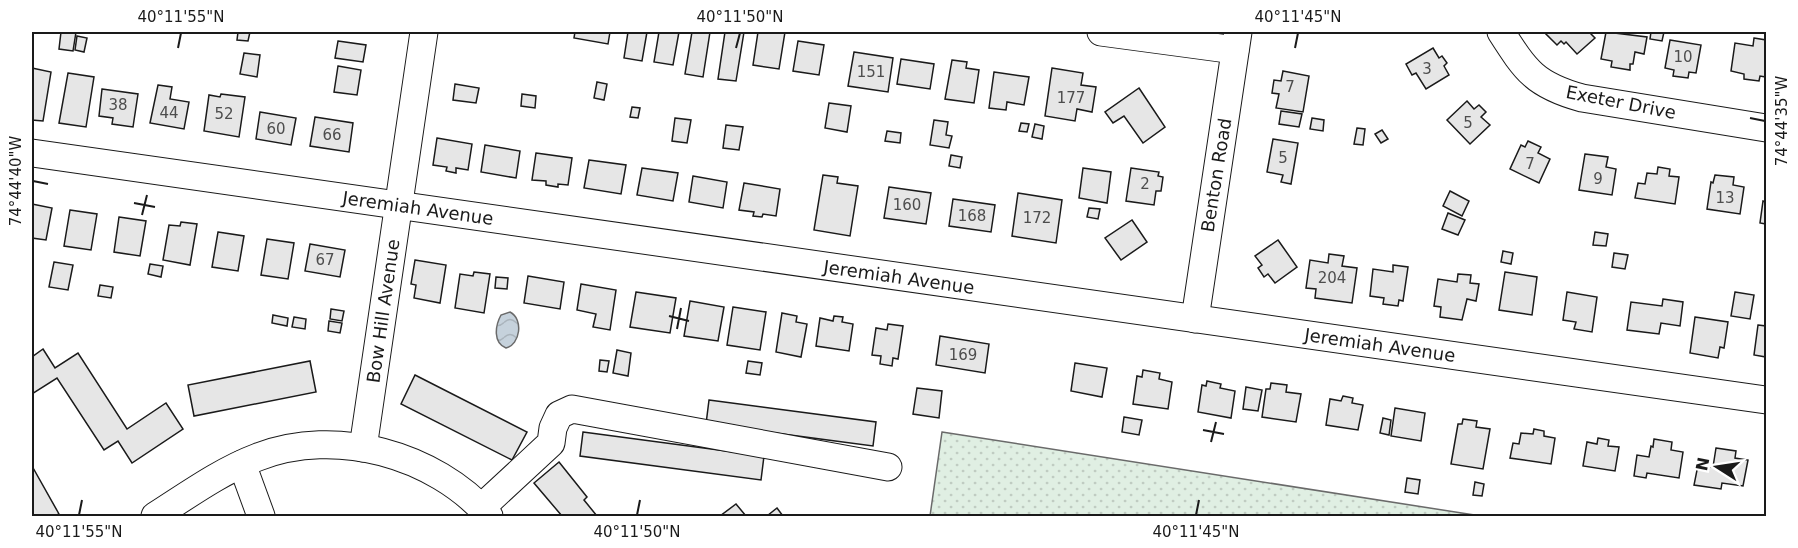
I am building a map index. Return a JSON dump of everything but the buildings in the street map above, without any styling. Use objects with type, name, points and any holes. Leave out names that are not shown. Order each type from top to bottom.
[{"type":"street","name":"Bow Hill Avenue","points":[[363,448],[424,32]]},
{"type":"street","points":[[1101,32],[1236,41]]},
{"type":"street","name":"Exeter Drive","points":[[1501,32],[1521,63],[1539,80],[1561,92],[1582,98],[1767,128]]},
{"type":"street","name":"Benton Road","points":[[1195,319],[1236,41]]},
{"type":"street","name":"Jeremiah Avenue","points":[[32,153],[1767,400]]},
{"type":"street","points":[[155,516],[225,471],[260,456],[293,448],[327,445],[363,448],[398,457],[432,472],[464,493],[485,512],[551,443],[553,428],[559,415],[572,409],[888,467]]},
{"type":"street","points":[[242,464],[261,516]]},
{"type":"green space","points":[[942,432],[1481,516],[930,516]]},
{"type":"water","points":[[510,312],[519,326],[517,337],[511,346],[506,348],[497,338],[497,324],[501,315]]}]
